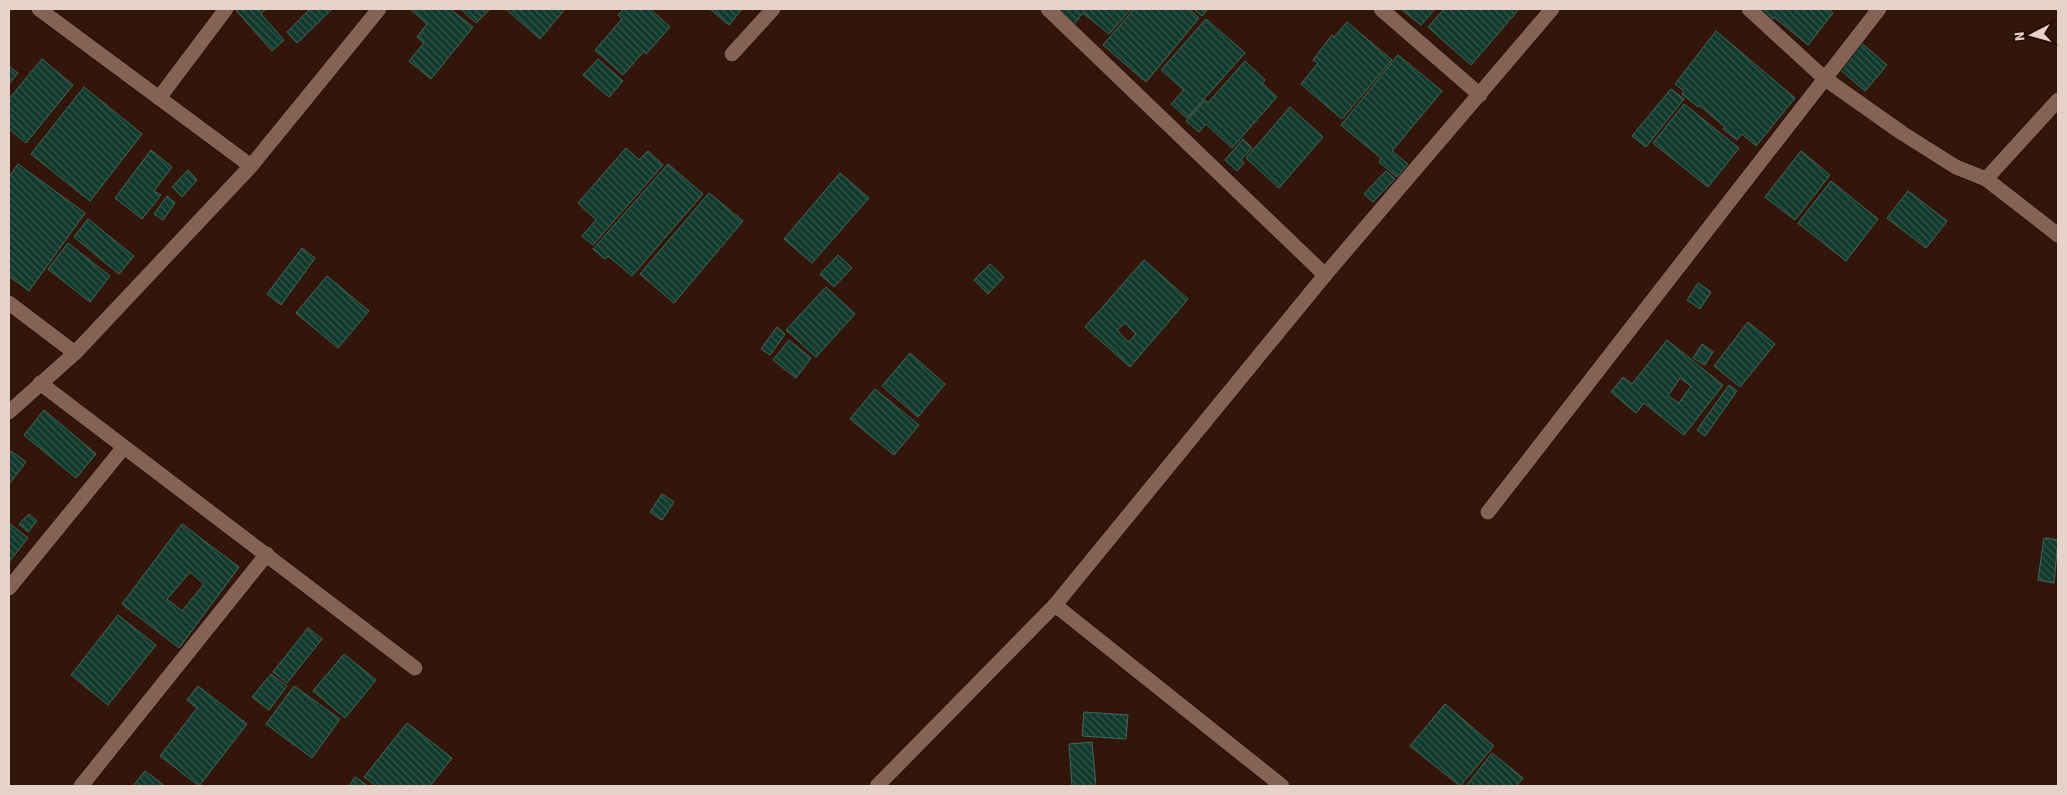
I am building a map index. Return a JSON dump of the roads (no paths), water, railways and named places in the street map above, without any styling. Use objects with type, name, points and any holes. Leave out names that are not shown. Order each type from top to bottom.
[{"type":"street","points":[[39,9],[251,166]]},
{"type":"street","points":[[159,98],[226,9]]},
{"type":"street","points":[[9,412],[76,352],[251,166],[379,9]]},
{"type":"street","points":[[732,54],[773,9]]},
{"type":"street","points":[[1048,9],[1325,274]]},
{"type":"street","points":[[1381,9],[1480,95]]},
{"type":"street","points":[[877,786],[1055,605],[1325,274],[1552,9]]},
{"type":"street","points":[[1749,9],[1824,78],[1902,134],[1956,167],[1986,179],[2058,235]]},
{"type":"street","points":[[1488,512],[1879,9]]},
{"type":"street","points":[[1986,179],[2058,100]]},
{"type":"street","points":[[9,304],[76,352]]},
{"type":"street","points":[[40,383],[415,668]]},
{"type":"street","points":[[9,588],[124,447]]},
{"type":"street","points":[[81,786],[267,554]]},
{"type":"street","points":[[1055,605],[1282,786]]}]
